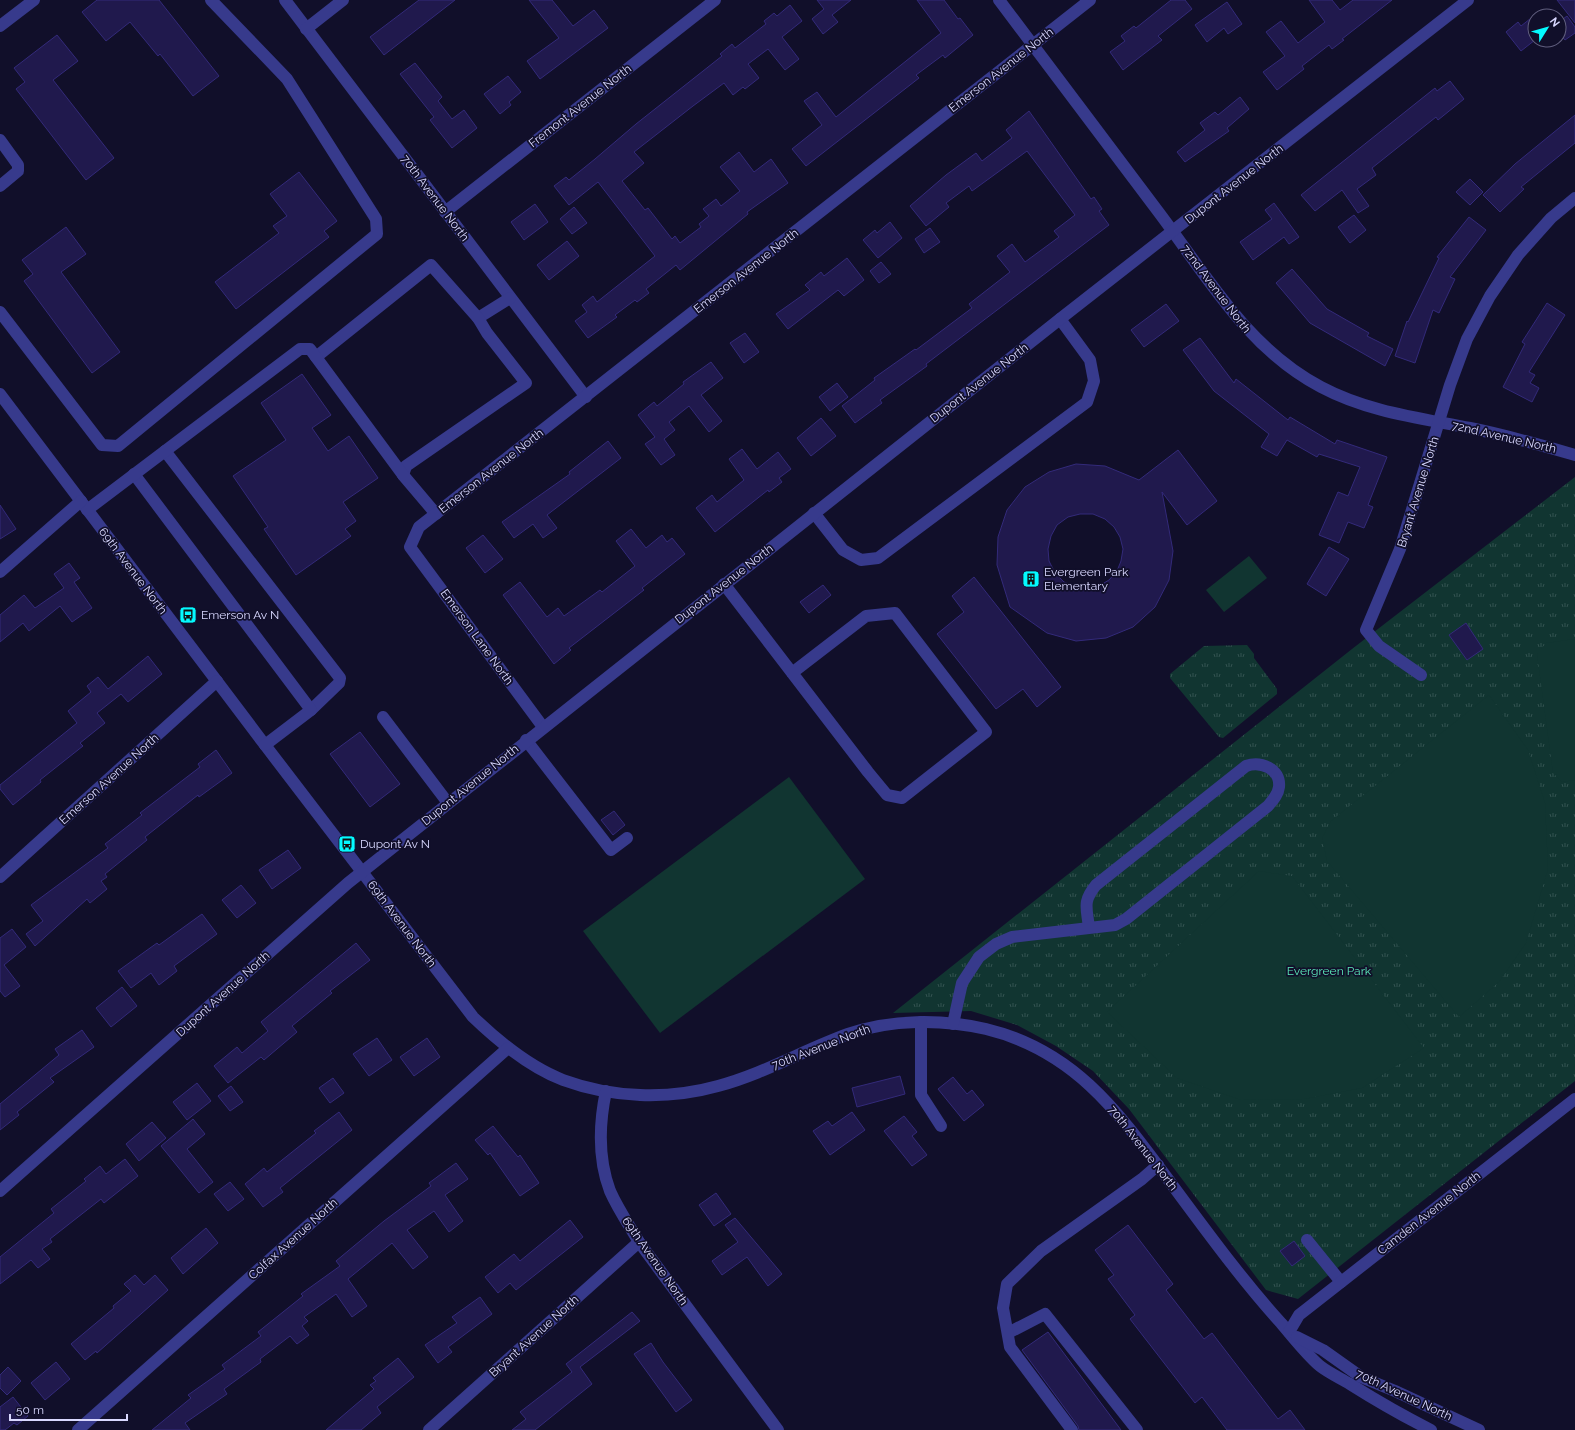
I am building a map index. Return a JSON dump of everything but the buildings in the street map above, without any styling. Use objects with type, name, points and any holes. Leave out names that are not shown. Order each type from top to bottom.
[{"type":"street","points":[[0,26],[34,0]]},
{"type":"street","points":[[0,312],[102,445],[118,446],[378,234],[376,219],[287,79],[211,0]]},
{"type":"street","name":"70th Avenue North","points":[[285,0],[586,397]]},
{"type":"street","points":[[306,29],[343,0]]},
{"type":"street","name":"Fremont Avenue North","points":[[445,212],[715,0]]},
{"type":"street","name":"72nd Avenue North","points":[[1000,0],[1229,308],[1255,339],[1287,366],[1322,388],[1358,404],[1398,414],[1533,442],[1575,455]]},
{"type":"street","name":"Emerson Avenue North","points":[[410,547],[419,527],[1090,0]]},
{"type":"street","name":"Dupont Avenue North","points":[[0,1191],[362,871],[1060,319],[1468,0]]},
{"type":"street","points":[[0,140],[18,165],[18,171],[0,186]]},
{"type":"street","name":"Bryant Avenue North","points":[[1420,675],[1379,646],[1366,630],[1400,549],[1440,422],[1450,385],[1467,339],[1490,296],[1518,255],[1551,218],[1575,198]]},
{"type":"street","points":[[316,357],[430,265],[478,318],[487,333],[526,383],[406,466],[403,475]]},
{"type":"street","points":[[478,318],[510,298]]},
{"type":"street","points":[[814,513],[843,550],[861,560],[878,558],[1087,402],[1094,381],[1090,360],[1060,319]]},
{"type":"street","points":[[0,572],[84,506],[134,474],[300,349],[310,349],[403,475],[436,514]]},
{"type":"street","name":"69th Avenue North","points":[[0,394],[265,745],[474,1017],[508,1048],[531,1063],[563,1080],[606,1091],[600,1116],[603,1163],[610,1190],[639,1242],[778,1430]]},
{"type":"street","points":[[165,451],[340,678],[340,684],[311,710],[265,745]]},
{"type":"street","points":[[134,474],[311,710]]},
{"type":"street","name":"Emerson Lane North","points":[[410,547],[543,727]]},
{"type":"street","points":[[724,584],[792,673],[887,795],[902,798],[986,732],[895,613],[866,616],[792,673]]},
{"type":"street","name":"Emerson Avenue North","points":[[0,876],[217,681]]},
{"type":"street","points":[[383,717],[448,803]]},
{"type":"street","points":[[526,740],[611,850],[627,838]]},
{"type":"street","points":[[953,1024],[962,983],[979,957],[996,944],[1012,937],[1115,925],[1126,919],[1263,810],[1276,796],[1279,786],[1278,776],[1272,769],[1263,764],[1254,763],[1246,766],[1096,885],[1088,895],[1086,903],[1089,928]]},
{"type":"street","points":[[921,1022],[921,1095],[941,1126]]},
{"type":"street","name":"70th Avenue North","points":[[606,1091],[645,1096],[688,1093],[711,1088],[748,1076],[850,1034],[877,1026],[921,1022],[953,1024],[985,1029],[1018,1040],[1049,1055],[1082,1076],[1119,1114],[1252,1292],[1319,1365],[1389,1409],[1431,1430]]},
{"type":"street","name":"Colfax Avenue North","points":[[78,1430],[508,1048]]},
{"type":"street","name":"Camden Avenue North","points":[[1289,1332],[1299,1315],[1573,1104]]},
{"type":"street","points":[[1072,1430],[1010,1347],[1003,1308],[1007,1284],[1041,1251],[1142,1179],[1158,1165]]},
{"type":"street","points":[[1307,1240],[1341,1282]]},
{"type":"street","name":"Bryant Avenue North","points":[[428,1430],[639,1242]]},
{"type":"street","points":[[1008,1333],[1045,1314],[1137,1430]]},
{"type":"street","name":"70th Avenue North","points":[[1289,1332],[1323,1350],[1361,1377],[1479,1430]]},
{"type":"green space","name":"Evergreen Park","points":[[1575,477],[1575,1081],[1298,1299],[1266,1290],[1129,1109],[1093,1071],[1056,1046],[1017,1025],[971,1011],[893,1013],[1352,649]]},
{"type":"green space","points":[[1249,556],[1267,578],[1224,612],[1206,590]]},
{"type":"green space","points":[[1575,639],[1575,780],[1562,782],[1553,773],[1537,654],[1546,643]]},
{"type":"green space","points":[[1247,645],[1254,654],[1254,658],[1277,689],[1277,694],[1223,738],[1219,737],[1170,678],[1170,674],[1204,646]]},
{"type":"green space","points":[[1489,695],[1528,750],[1545,803],[1548,869],[1526,943],[1499,982],[1459,1017],[1327,861],[1322,838],[1331,821]]},
{"type":"green space","points":[[789,777],[865,879],[660,1033],[583,931]]},
{"type":"green space","points":[[1259,871],[1292,876],[1424,1048],[1362,1088],[1304,1099],[1241,1100],[1177,1078],[1107,1012]]},
{"type":"place","name":"Evergreen Park Elementary","points":[[1031,579]]},
{"type":"place","name":"Emerson Av N","points":[[188,615]]},
{"type":"place","name":"Dupont Av N","points":[[347,844]]}]
